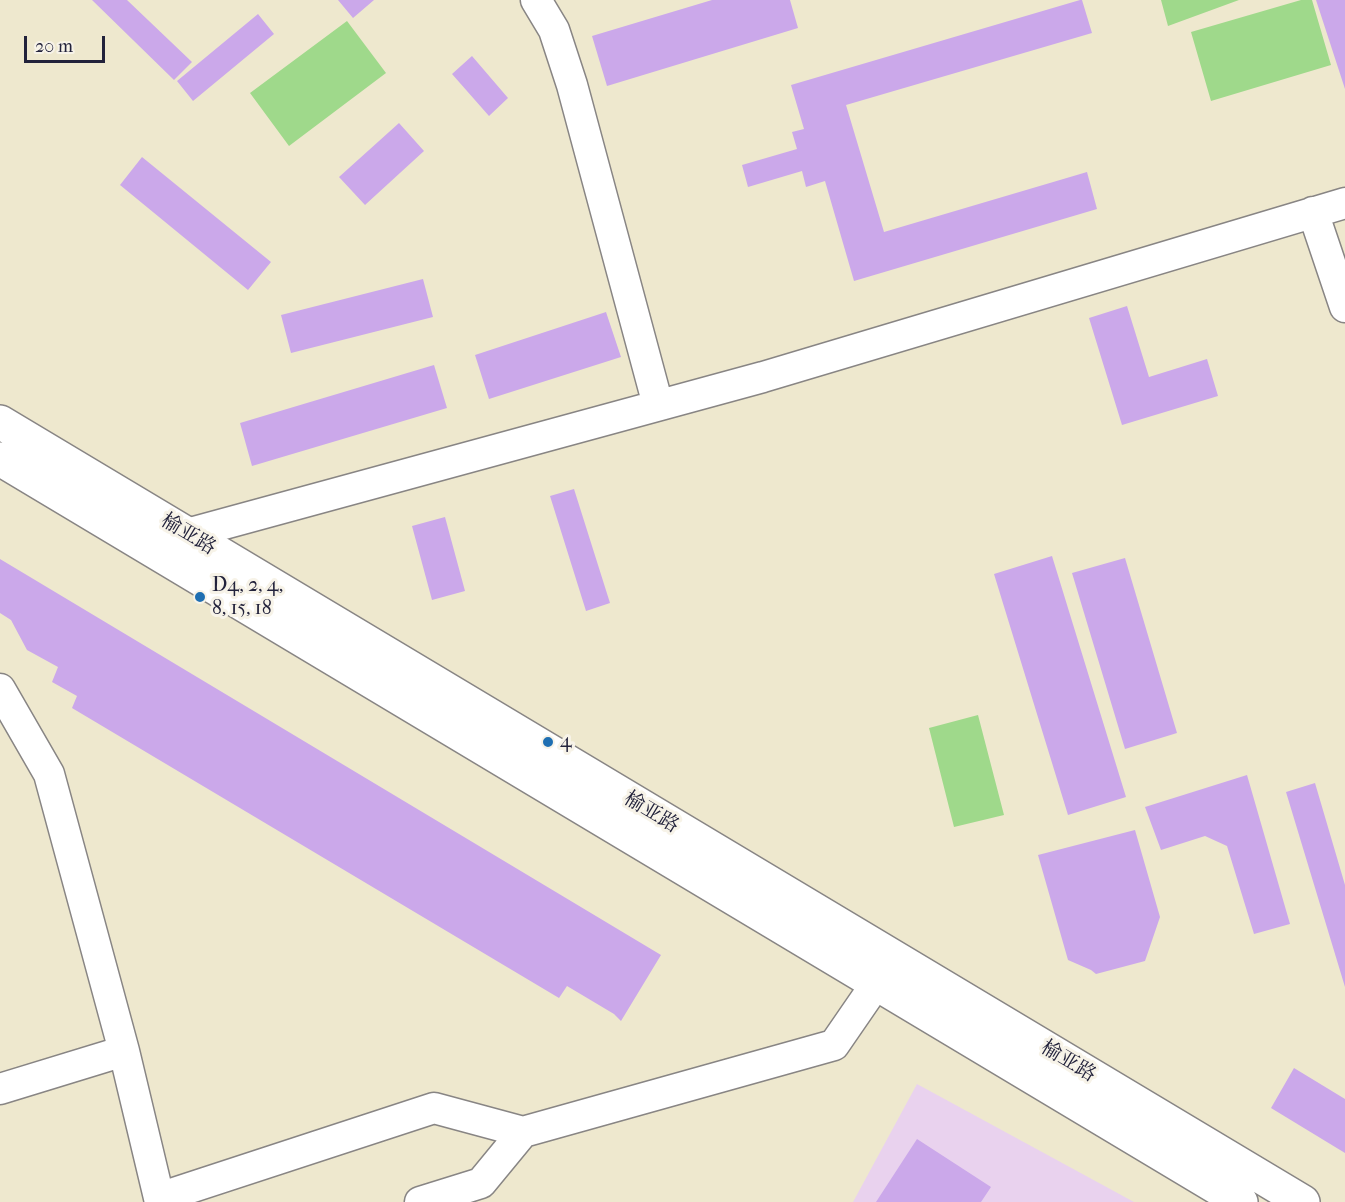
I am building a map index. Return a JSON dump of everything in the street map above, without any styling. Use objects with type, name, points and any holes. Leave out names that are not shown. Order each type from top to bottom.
[{"type":"highway","name":"榆亚路","points":[[0,422],[1303,1202]]},
{"type":"highway","name":"榆亚路","points":[[0,459],[1241,1202]]},
{"type":"lane","points":[[536,0],[554,30],[572,85],[658,405]]},
{"type":"lane","points":[[187,534],[774,373],[1345,203]]},
{"type":"lane","points":[[1313,212],[1345,307]]},
{"type":"lane","points":[[0,688],[49,774],[124,1051],[160,1200],[434,1108],[524,1132],[834,1045],[876,984]]},
{"type":"lane","points":[[0,1089],[124,1051]]},
{"type":"lane","points":[[420,1202],[481,1183],[524,1132]]},
{"type":"shaded area","points":[[917,1084],[1134,1202],[853,1202]]},
{"type":"green space","points":[[1161,0],[1239,0],[1168,26]]},
{"type":"green space","points":[[1301,0],[1312,0],[1331,65],[1211,101],[1191,32]]},
{"type":"green space","points":[[347,21],[386,73],[289,146],[250,93]]},
{"type":"green space","points":[[978,715],[1004,815],[954,827],[929,728]]},
{"type":"building","points":[[92,0],[127,0],[192,62],[174,80]]},
{"type":"building","points":[[338,0],[374,0],[353,18]]},
{"type":"building","points":[[712,0],[790,0],[798,28],[607,86],[592,36]]},
{"type":"building","points":[[1082,0],[1092,33],[846,105],[884,232],[1087,172],[1097,209],[854,281],[825,181],[806,187],[802,171],[748,187],[742,165],[797,149],[792,132],[804,129],[791,85]]},
{"type":"building","points":[[1316,0],[1345,0],[1345,89]]},
{"type":"building","points":[[258,14],[274,34],[193,101],[177,81]]},
{"type":"building","points":[[472,56],[508,98],[489,116],[452,74]]},
{"type":"building","points":[[399,123],[424,151],[365,205],[339,177]]},
{"type":"building","points":[[142,157],[271,262],[248,290],[120,185]]},
{"type":"building","points":[[423,279],[433,317],[291,353],[281,315]]},
{"type":"building","points":[[1127,306],[1149,377],[1207,359],[1218,396],[1122,425],[1089,318]]},
{"type":"building","points":[[606,312],[621,357],[489,399],[475,355]]},
{"type":"building","points":[[434,365],[447,408],[252,466],[240,423]]},
{"type":"building","points":[[574,489],[610,603],[586,611],[550,496]]},
{"type":"building","points":[[445,517],[465,591],[432,600],[412,526]]},
{"type":"building","points":[[1052,556],[1126,797],[1068,815],[994,574]]},
{"type":"building","points":[[1125,558],[1177,733],[1125,749],[1072,573]]},
{"type":"building","points":[[0,559],[661,955],[621,1021],[614,1014],[567,986],[559,998],[72,708],[77,696],[52,682],[58,667],[27,650],[11,620],[0,613]]},
{"type":"building","points":[[1247,775],[1290,924],[1254,934],[1227,846],[1205,836],[1161,850],[1145,807]]},
{"type":"building","points":[[1315,783],[1345,885],[1345,987],[1286,792]]},
{"type":"building","points":[[1135,830],[1160,917],[1145,961],[1096,974],[1068,960],[1038,855]]},
{"type":"building","points":[[1294,1068],[1345,1099],[1345,1153],[1271,1108]]},
{"type":"building","points":[[917,1139],[991,1187],[981,1202],[876,1202]]},
{"type":"place","name":"D4, 2, 4, 8, 15, 18","points":[[200,597]]},
{"type":"place","name":"4","points":[[548,742]]}]
